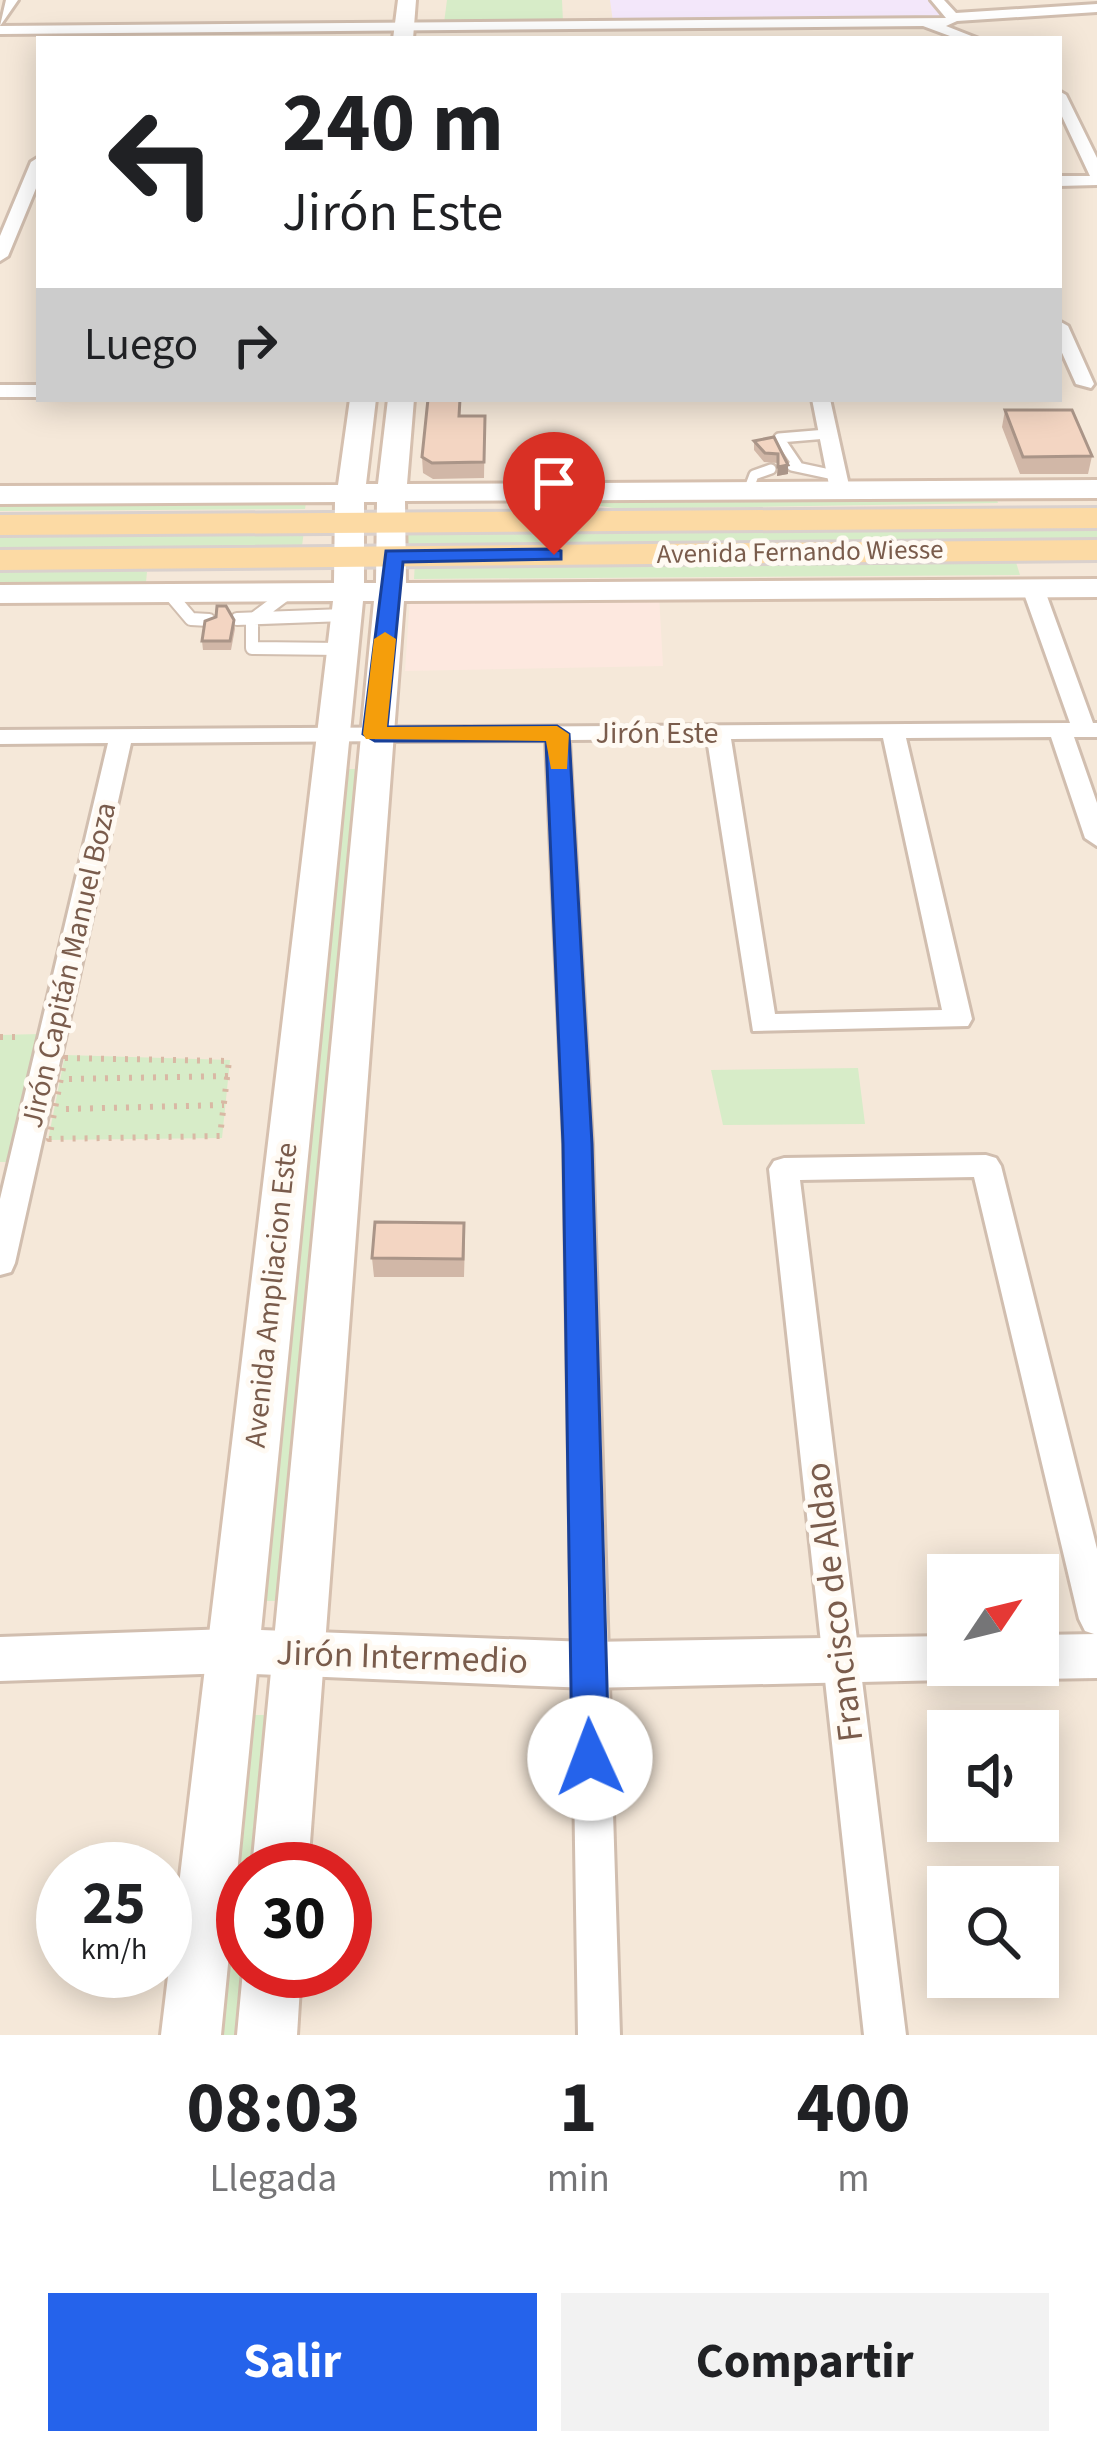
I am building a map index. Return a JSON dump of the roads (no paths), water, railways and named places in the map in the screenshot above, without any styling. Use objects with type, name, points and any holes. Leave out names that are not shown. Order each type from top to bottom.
[{"type":"main road","points":[[404,33],[407,0]]},
{"type":"main road","points":[[430,33],[433,0]]},
{"type":"main road","points":[[363,402],[365,559]]},
{"type":"main road","points":[[365,559],[400,402]]},
{"type":"main road","name":"Avenida Fernando Wiesse","points":[[0,594],[290,592],[365,559],[748,491],[837,483],[1097,489]]},
{"type":"main road","name":"Avenida Fernando Wiesse","points":[[0,495],[365,559],[1097,518]]},
{"type":"main road","name":"Avenida Fernando Wiesse","points":[[0,525],[365,559],[1097,588]]},
{"type":"main road","name":"Avenida Fernando Wiesse","points":[[0,560],[1097,550]]},
{"type":"main road","name":"Avenida Ampliacion Este","points":[[282,1842],[365,559]]},
{"type":"main road","name":"Avenida Ampliacion Este","points":[[191,2035],[230,1651],[355,734],[365,559]]},
{"type":"main road","points":[[266,2035],[269,1998]]},
{"type":"street","points":[[12,0],[0,26],[196,34],[542,33],[592,21],[638,33],[930,32],[953,17],[1097,8]]},
{"type":"street","points":[[938,0],[953,17]]},
{"type":"street","points":[[1062,101],[1096,174]]},
{"type":"street","points":[[1062,168],[1096,174]]},
{"type":"street","points":[[1062,180],[1096,174]]},
{"type":"street","points":[[0,256],[27,188]]},
{"type":"street","points":[[1062,331],[1091,384]]},
{"type":"street","points":[[0,391],[36,391]]},
{"type":"street","points":[[822,402],[837,483]]},
{"type":"street","points":[[1033,588],[1080,730],[1097,838]]},
{"type":"street","name":"Jirón Este","points":[[0,737],[1080,730]]},
{"type":"street","points":[[718,733],[763,1024],[958,1018],[893,731]]},
{"type":"street","points":[[557,734],[578,1144],[599,2035]]},
{"type":"street","name":"Jirón Capitán Manuel Boza","points":[[0,1264],[121,736]]},
{"type":"street","name":"Francisco de Aldao","points":[[885,2035],[784,1169],[986,1166],[1097,1619]]},
{"type":"street","name":"Jirón Intermedio","points":[[0,1659],[230,1651],[588,1665],[927,1658]]},
{"type":"street","points":[[1059,1657],[1097,1657]]},
{"type":"lane","points":[[827,434],[779,438],[795,466],[837,483]]},
{"type":"lane","points":[[748,491],[754,475],[771,469]]},
{"type":"lane","points":[[252,620],[252,648],[365,559]]},
{"type":"lane","points":[[237,619],[252,620],[365,559]]},
{"type":"lane","points":[[169,592],[191,619],[209,620]]},
{"type":"lane","points":[[252,620],[290,592]]}]
